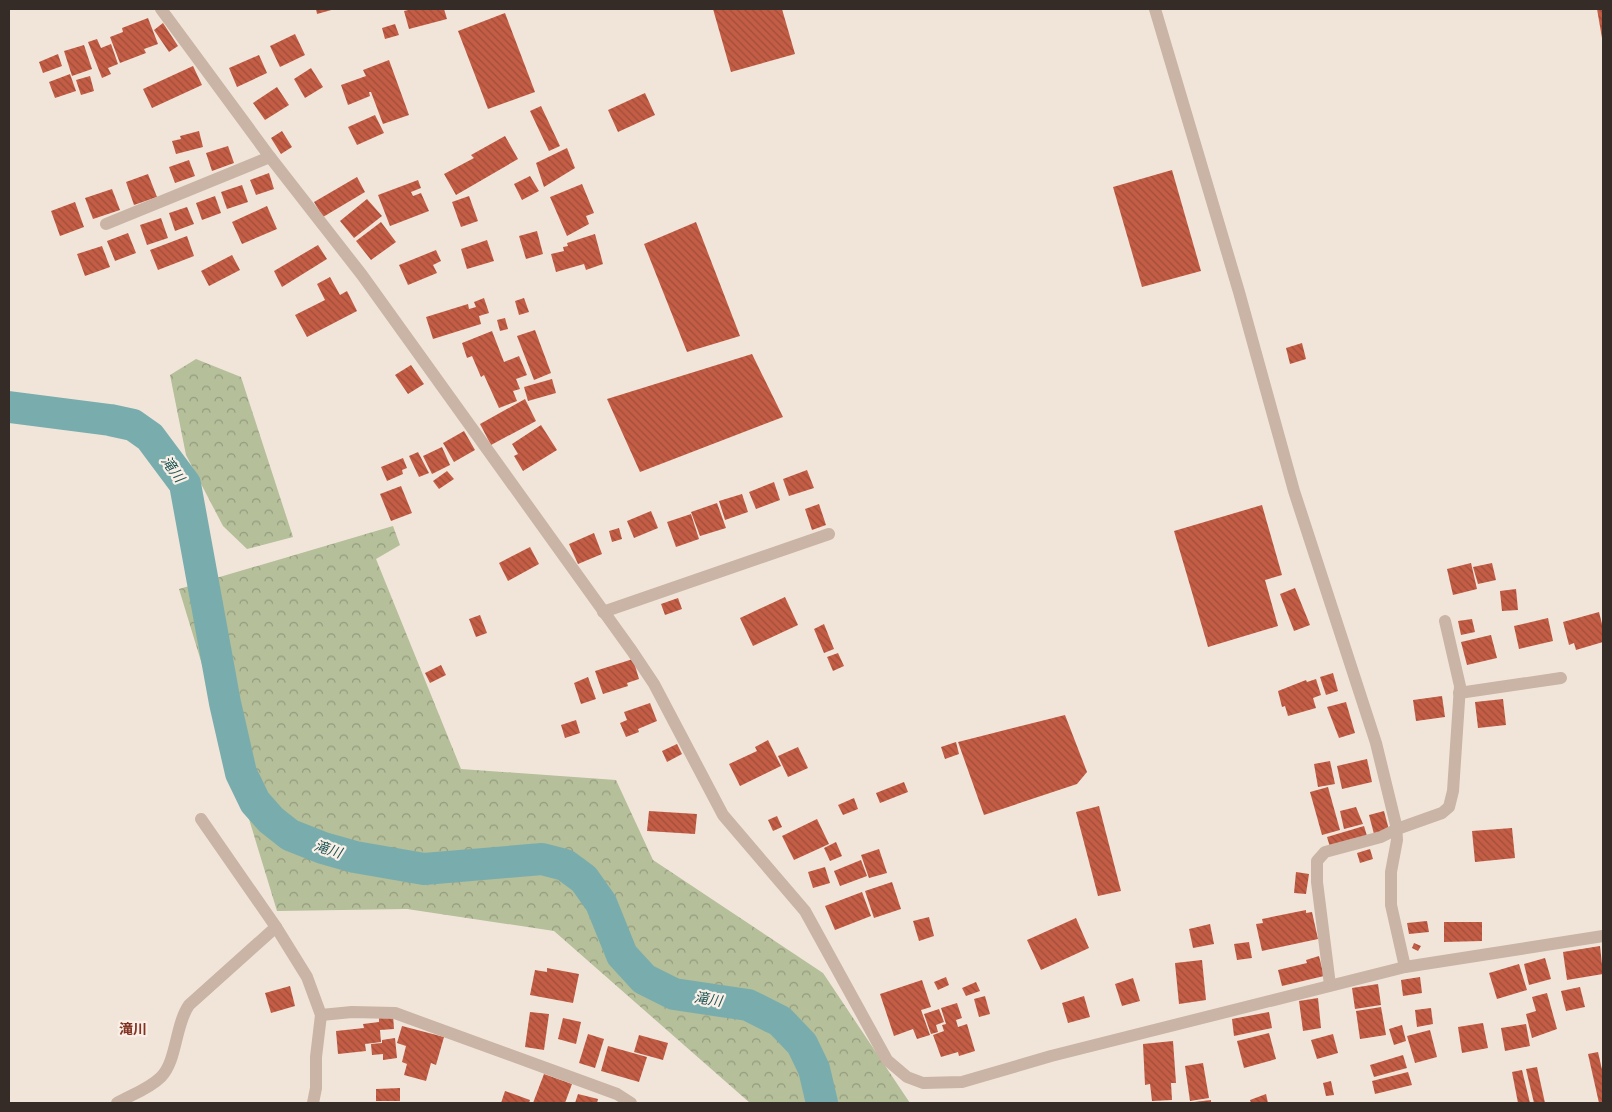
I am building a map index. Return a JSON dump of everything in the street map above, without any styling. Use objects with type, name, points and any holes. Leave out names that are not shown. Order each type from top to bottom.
[{"type":"street","points":[[162,9],[270,157],[362,275],[654,684],[724,816],[805,911],[886,1060],[907,1077],[923,1083],[962,1082],[1051,1056],[1330,984],[1405,967],[1603,936]]},
{"type":"street","points":[[1155,9],[1239,292],[1294,491],[1376,743],[1397,828],[1397,840],[1391,872],[1391,905],[1405,967]]},
{"type":"street","points":[[106,224],[270,157]]},
{"type":"street","points":[[603,612],[829,534]]},
{"type":"street","points":[[1330,984],[1317,882],[1317,861],[1325,852],[1381,837],[1397,828],[1442,813],[1449,807],[1453,791],[1459,693],[1445,621]]},
{"type":"street","points":[[1459,693],[1561,678]]},
{"type":"street","points":[[201,819],[276,927],[307,977],[321,1015],[316,1057],[316,1088],[313,1103]]},
{"type":"street","points":[[117,1103],[154,1083],[163,1075],[169,1062],[182,1016],[189,1005],[276,927]]},
{"type":"street","points":[[321,1015],[352,1012],[396,1013],[617,1094],[631,1103]]},
{"type":"green space","points":[[196,359],[241,377],[293,537],[247,549],[223,526],[186,455],[170,375]]},
{"type":"green space","points":[[393,526],[400,545],[376,559],[461,769],[616,780],[653,860],[823,973],[910,1103],[750,1103],[554,931],[407,909],[277,911],[179,589]]},
{"type":"building","points":[[316,9],[335,9],[317,14]]},
{"type":"building","points":[[413,9],[444,9],[447,19],[409,29],[404,11]]},
{"type":"building","points":[[713,9],[782,9],[795,54],[731,72]]},
{"type":"building","points":[[1597,9],[1603,9],[1603,38],[1602,38]]},
{"type":"building","points":[[505,13],[535,92],[488,109],[458,31]]},
{"type":"building","points":[[148,18],[158,44],[144,49],[146,53],[120,63],[110,37],[123,32],[122,28]]},
{"type":"building","points":[[163,23],[178,46],[169,52],[154,30]]},
{"type":"building","points":[[395,24],[399,35],[385,39],[382,28]]},
{"type":"building","points":[[295,34],[305,55],[280,67],[270,46]]},
{"type":"building","points":[[97,39],[101,48],[111,44],[118,64],[108,68],[111,74],[102,78],[88,42]]},
{"type":"building","points":[[84,45],[92,69],[72,76],[64,51]]},
{"type":"building","points":[[58,54],[62,66],[43,73],[39,62]]},
{"type":"building","points":[[259,55],[267,73],[237,87],[229,68]]},
{"type":"building","points":[[389,60],[409,115],[383,124],[371,92],[369,92],[370,96],[348,105],[341,85],[366,76],[363,70]]},
{"type":"building","points":[[193,66],[202,85],[152,108],[143,89]]},
{"type":"building","points":[[311,68],[323,87],[305,98],[294,79]]},
{"type":"building","points":[[70,74],[76,91],[55,98],[49,82]]},
{"type":"building","points":[[90,76],[94,91],[81,95],[76,80]]},
{"type":"building","points":[[277,87],[289,105],[265,120],[253,103]]},
{"type":"building","points":[[645,93],[655,115],[618,132],[608,110]]},
{"type":"building","points":[[541,106],[560,146],[549,151],[530,111]]},
{"type":"building","points":[[375,115],[384,133],[357,145],[348,127]]},
{"type":"building","points":[[199,131],[203,147],[176,154],[172,141],[181,139],[180,136]]},
{"type":"building","points":[[282,131],[292,147],[281,154],[271,138]]},
{"type":"building","points":[[505,136],[518,159],[456,195],[444,174],[474,158],[471,155]]},
{"type":"building","points":[[228,146],[234,163],[212,171],[206,153]]},
{"type":"building","points":[[567,148],[575,168],[544,187],[536,163]]},
{"type":"building","points":[[189,160],[195,176],[175,183],[169,167]]},
{"type":"building","points":[[1172,170],[1201,271],[1142,287],[1113,187]]},
{"type":"building","points":[[269,173],[274,189],[256,195],[250,180]]},
{"type":"building","points":[[148,174],[157,197],[134,205],[126,182]]},
{"type":"building","points":[[530,176],[539,191],[522,200],[514,184]]},
{"type":"building","points":[[357,177],[365,192],[323,217],[314,202]]},
{"type":"building","points":[[418,180],[421,188],[411,192],[413,196],[421,193],[429,211],[390,226],[378,195]]},
{"type":"building","points":[[582,184],[594,213],[586,216],[589,224],[567,236],[550,197]]},
{"type":"building","points":[[242,185],[248,202],[227,209],[221,192]]},
{"type":"building","points":[[112,189],[120,210],[93,219],[85,198]]},
{"type":"building","points":[[215,196],[221,213],[202,220],[196,203]]},
{"type":"building","points":[[469,196],[478,221],[461,227],[452,202]]},
{"type":"building","points":[[367,199],[382,216],[354,238],[340,221]]},
{"type":"building","points":[[75,202],[84,227],[60,236],[51,211]]},
{"type":"building","points":[[267,206],[277,229],[242,244],[232,222]]},
{"type":"building","points":[[187,207],[194,224],[175,231],[169,213]]},
{"type":"building","points":[[161,218],[168,238],[147,245],[140,225]]},
{"type":"building","points":[[381,222],[396,242],[371,260],[356,241]]},
{"type":"building","points":[[696,222],[740,336],[687,352],[644,244]]},
{"type":"building","points":[[537,231],[543,254],[526,259],[519,236]]},
{"type":"building","points":[[128,233],[136,253],[115,261],[107,241]]},
{"type":"building","points":[[595,234],[603,264],[586,270],[584,264],[556,272],[551,254],[564,251],[563,247],[568,246],[567,243]]},
{"type":"building","points":[[187,236],[194,256],[158,270],[150,250]]},
{"type":"building","points":[[487,240],[494,261],[467,269],[461,249]]},
{"type":"building","points":[[318,245],[327,259],[282,287],[274,271]]},
{"type":"building","points":[[102,246],[110,267],[85,276],[77,254]]},
{"type":"building","points":[[436,250],[441,261],[433,265],[437,273],[408,285],[399,265]]},
{"type":"building","points":[[232,255],[240,270],[209,286],[201,271]]},
{"type":"building","points":[[330,277],[340,295],[347,291],[357,311],[307,337],[295,315],[325,300],[317,284]]},
{"type":"building","points":[[484,298],[489,313],[479,316],[481,324],[433,339],[426,317],[468,304],[469,309],[476,307],[474,302]]},
{"type":"building","points":[[524,298],[529,312],[519,315],[515,301]]},
{"type":"building","points":[[505,318],[508,329],[500,331],[497,320]]},
{"type":"building","points":[[535,330],[551,373],[534,380],[517,336]]},
{"type":"building","points":[[492,331],[504,362],[519,356],[527,375],[516,379],[520,389],[513,391],[517,401],[499,408],[484,375],[481,377],[472,356],[467,358],[462,343]]},
{"type":"building","points":[[1302,343],[1306,359],[1290,364],[1286,348]]},
{"type":"building","points":[[752,354],[783,417],[640,472],[607,399]]},
{"type":"building","points":[[411,365],[424,384],[408,394],[395,375]]},
{"type":"building","points":[[552,379],[556,393],[528,401],[524,387]]},
{"type":"building","points":[[525,399],[536,421],[491,445],[480,424]]},
{"type":"building","points":[[541,425],[557,450],[523,471],[514,456],[518,454],[512,444]]},
{"type":"building","points":[[464,431],[475,450],[454,462],[443,443]]},
{"type":"building","points":[[442,447],[450,465],[432,474],[423,456]]},
{"type":"building","points":[[418,452],[429,473],[419,477],[409,456]]},
{"type":"building","points":[[403,458],[407,468],[402,470],[403,474],[387,481],[381,467]]},
{"type":"building","points":[[807,470],[814,488],[789,496],[783,479]]},
{"type":"building","points":[[447,471],[454,479],[439,489],[433,481]]},
{"type":"building","points":[[774,482],[780,500],[756,509],[749,492]]},
{"type":"building","points":[[401,486],[412,513],[391,521],[380,494]]},
{"type":"building","points":[[742,494],[748,512],[725,520],[719,501]]},
{"type":"building","points":[[717,503],[726,528],[700,536],[691,512]]},
{"type":"building","points":[[819,504],[826,525],[812,530],[805,509]]},
{"type":"building","points":[[1262,505],[1282,575],[1265,580],[1278,626],[1208,647],[1174,531]]},
{"type":"building","points":[[651,511],[658,528],[634,538],[627,521]]},
{"type":"building","points":[[691,514],[699,539],[676,547],[667,522]]},
{"type":"building","points":[[619,528],[622,539],[612,542],[609,531]]},
{"type":"building","points":[[594,533],[602,554],[578,564],[569,544]]},
{"type":"building","points":[[530,547],[539,564],[508,581],[499,563]]},
{"type":"building","points":[[1471,563],[1477,589],[1453,595],[1447,569]]},
{"type":"building","points":[[1492,563],[1496,580],[1478,584],[1473,567]]},
{"type":"building","points":[[1295,588],[1310,625],[1294,631],[1280,594]]},
{"type":"building","points":[[1516,589],[1518,610],[1502,611],[1500,591]]},
{"type":"building","points":[[785,597],[798,625],[753,646],[740,618]]},
{"type":"building","points":[[678,598],[682,609],[665,615],[661,604]]},
{"type":"building","points":[[1599,612],[1603,628],[1603,642],[1576,650],[1574,643],[1569,645],[1563,622]]},
{"type":"building","points":[[480,615],[487,633],[476,637],[469,619]]},
{"type":"building","points":[[1548,618],[1553,641],[1519,649],[1514,626]]},
{"type":"building","points":[[1472,619],[1475,632],[1461,635],[1458,621]]},
{"type":"building","points":[[824,624],[834,649],[824,653],[814,629]]},
{"type":"building","points":[[1491,635],[1497,658],[1467,665],[1461,642]]},
{"type":"building","points":[[838,653],[844,666],[833,671],[827,657]]},
{"type":"building","points":[[633,659],[639,679],[627,683],[628,686],[603,694],[595,671]]},
{"type":"building","points":[[441,665],[446,675],[430,683],[425,673]]},
{"type":"building","points":[[1333,673],[1338,691],[1326,695],[1320,677]]},
{"type":"building","points":[[588,677],[596,699],[581,704],[574,683]]},
{"type":"building","points":[[1316,679],[1321,695],[1313,698],[1316,708],[1288,716],[1285,706],[1282,707],[1278,691],[1306,680],[1307,682]]},
{"type":"building","points":[[1442,696],[1445,717],[1416,721],[1413,700]]},
{"type":"building","points":[[1503,699],[1506,725],[1478,728],[1475,702]]},
{"type":"building","points":[[1346,702],[1355,733],[1339,738],[1327,707]]},
{"type":"building","points":[[650,703],[657,721],[638,729],[639,732],[626,737],[620,723],[627,720],[624,712]]},
{"type":"building","points":[[1065,715],[1087,772],[1077,784],[984,815],[958,742]]},
{"type":"building","points":[[576,720],[580,733],[565,738],[561,725]]},
{"type":"building","points":[[768,740],[781,766],[740,786],[729,764],[757,751],[755,747]]},
{"type":"building","points":[[956,742],[959,754],[945,759],[941,747]]},
{"type":"building","points":[[677,744],[682,754],[667,762],[662,751]]},
{"type":"building","points":[[798,747],[808,768],[788,777],[778,756]]},
{"type":"building","points":[[1367,759],[1372,782],[1342,789],[1337,766]]},
{"type":"building","points":[[1330,761],[1335,784],[1318,787],[1314,764]]},
{"type":"building","points":[[904,782],[908,792],[880,803],[876,793]]},
{"type":"building","points":[[1328,787],[1340,830],[1322,835],[1310,792]]},
{"type":"building","points":[[854,798],[858,809],[843,815],[838,805]]},
{"type":"building","points":[[1099,806],[1121,891],[1098,896],[1076,812]]},
{"type":"building","points":[[1356,807],[1363,824],[1344,829],[1340,811]]},
{"type":"building","points":[[649,811],[697,814],[695,834],[647,831]]},
{"type":"building","points":[[1384,811],[1389,830],[1374,834],[1369,815]]},
{"type":"building","points":[[777,816],[782,827],[773,831],[768,820]]},
{"type":"building","points":[[817,819],[829,844],[794,860],[782,836]]},
{"type":"building","points":[[1364,826],[1367,836],[1330,847],[1327,837]]},
{"type":"building","points":[[1512,828],[1515,858],[1475,862],[1472,831]]},
{"type":"building","points":[[836,842],[842,856],[830,861],[824,848]]},
{"type":"building","points":[[879,849],[887,873],[869,878],[861,855]]},
{"type":"building","points":[[1370,849],[1373,859],[1360,863],[1357,853]]},
{"type":"building","points":[[861,860],[867,876],[840,886],[834,871]]},
{"type":"building","points":[[825,867],[830,883],[813,888],[808,872]]},
{"type":"building","points":[[1296,872],[1309,874],[1306,894],[1294,893]]},
{"type":"building","points":[[892,882],[901,909],[874,918],[865,891]]},
{"type":"building","points":[[862,892],[871,916],[835,930],[825,906]]},
{"type":"building","points":[[1306,910],[1306,913],[1312,912],[1318,939],[1262,951],[1256,924],[1263,923],[1262,919]]},
{"type":"building","points":[[929,917],[934,936],[919,941],[913,921]]},
{"type":"building","points":[[1076,918],[1089,948],[1041,970],[1027,940]]},
{"type":"building","points":[[1427,921],[1429,932],[1409,934],[1407,923]]},
{"type":"building","points":[[1444,922],[1482,922],[1482,941],[1444,942]]},
{"type":"building","points":[[1210,924],[1214,944],[1193,948],[1189,929]]},
{"type":"building","points":[[1249,942],[1252,958],[1237,960],[1234,944]]},
{"type":"building","points":[[1414,943],[1421,946],[1418,951],[1412,948]]},
{"type":"building","points":[[1600,946],[1603,974],[1567,980],[1563,952]]},
{"type":"building","points":[[1319,956],[1324,976],[1282,986],[1278,970],[1307,963],[1306,960]]},
{"type":"building","points":[[1545,958],[1551,979],[1529,985],[1524,964]]},
{"type":"building","points":[[1202,960],[1206,1000],[1179,1004],[1175,963]]},
{"type":"building","points":[[1519,964],[1527,990],[1497,999],[1489,973]]},
{"type":"building","points":[[547,968],[579,974],[573,1003],[530,995],[535,970],[547,972]]},
{"type":"building","points":[[946,977],[949,985],[938,990],[934,982]]},
{"type":"building","points":[[1420,977],[1422,993],[1403,996],[1401,980]]},
{"type":"building","points":[[1133,978],[1140,1001],[1122,1006],[1115,984]]},
{"type":"building","points":[[922,980],[931,1007],[921,1010],[930,1035],[917,1039],[913,1029],[894,1036],[880,994]]},
{"type":"building","points":[[976,982],[980,991],[966,996],[962,988]]},
{"type":"building","points":[[1378,984],[1381,1005],[1355,1009],[1352,988]]},
{"type":"building","points":[[290,986],[295,1006],[271,1013],[265,993]]},
{"type":"building","points":[[1580,987],[1585,1007],[1566,1011],[1561,991]]},
{"type":"building","points":[[1547,993],[1557,1029],[1532,1038],[1526,1014],[1536,1011],[1532,997]]},
{"type":"building","points":[[985,996],[990,1014],[979,1017],[974,999]]},
{"type":"building","points":[[1084,996],[1090,1017],[1068,1023],[1062,1003]]},
{"type":"building","points":[[1318,998],[1321,1028],[1303,1031],[1299,1001]]},
{"type":"building","points":[[957,1003],[962,1018],[956,1020],[958,1027],[967,1024],[975,1051],[959,1056],[958,1052],[941,1057],[933,1035],[944,1031],[942,1025],[946,1024],[941,1008]]},
{"type":"building","points":[[1381,1007],[1386,1035],[1360,1039],[1356,1011]]},
{"type":"building","points":[[1431,1008],[1433,1024],[1417,1027],[1415,1010]]},
{"type":"building","points":[[939,1009],[944,1022],[936,1025],[938,1032],[931,1034],[924,1014]]},
{"type":"building","points":[[530,1012],[549,1014],[544,1050],[525,1047]]},
{"type":"building","points":[[1269,1012],[1272,1028],[1234,1036],[1232,1019]]},
{"type":"building","points":[[393,1015],[394,1029],[380,1030],[381,1042],[365,1044],[366,1051],[338,1054],[336,1031],[364,1028],[363,1024],[379,1022],[379,1017]]},
{"type":"building","points":[[563,1018],[581,1022],[576,1044],[558,1039]]},
{"type":"building","points":[[1483,1023],[1488,1048],[1462,1053],[1458,1027]]},
{"type":"building","points":[[1526,1024],[1530,1046],[1505,1051],[1501,1028]]},
{"type":"building","points":[[1402,1025],[1406,1041],[1394,1045],[1389,1029]]},
{"type":"building","points":[[402,1026],[444,1037],[436,1065],[431,1063],[426,1081],[404,1075],[407,1064],[402,1062],[406,1046],[397,1043]]},
{"type":"building","points":[[1430,1030],[1437,1057],[1415,1063],[1407,1036]]},
{"type":"building","points":[[1269,1033],[1276,1059],[1244,1068],[1237,1041]]},
{"type":"building","points":[[588,1034],[604,1039],[595,1068],[579,1063]]},
{"type":"building","points":[[1333,1034],[1338,1053],[1317,1059],[1311,1040]]},
{"type":"building","points":[[639,1035],[668,1043],[663,1060],[634,1052]]},
{"type":"building","points":[[395,1038],[397,1058],[383,1060],[383,1054],[372,1055],[371,1044],[382,1043],[382,1040]]},
{"type":"building","points":[[1173,1041],[1176,1083],[1171,1083],[1172,1100],[1152,1101],[1150,1084],[1145,1085],[1143,1044]]},
{"type":"building","points":[[608,1046],[647,1057],[639,1082],[601,1071]]},
{"type":"building","points":[[1598,1052],[1603,1074],[1603,1103],[1599,1103],[1588,1054]]},
{"type":"building","points":[[1403,1055],[1407,1068],[1374,1077],[1370,1065]]},
{"type":"building","points":[[1203,1063],[1209,1098],[1190,1101],[1185,1066]]},
{"type":"building","points":[[1537,1067],[1545,1103],[1534,1103],[1526,1069]]},
{"type":"building","points":[[1522,1070],[1530,1103],[1518,1103],[1512,1072]]},
{"type":"building","points":[[1408,1072],[1412,1085],[1375,1094],[1372,1081]]},
{"type":"building","points":[[544,1074],[572,1084],[565,1103],[533,1103]]},
{"type":"building","points":[[1331,1081],[1334,1095],[1326,1096],[1323,1083]]},
{"type":"building","points":[[400,1088],[400,1101],[376,1101],[376,1089]]},
{"type":"building","points":[[505,1091],[530,1100],[529,1103],[501,1103]]},
{"type":"building","points":[[578,1094],[598,1099],[597,1103],[575,1103]]},
{"type":"building","points":[[1266,1094],[1268,1103],[1251,1103],[1250,1100]]},
{"type":"building","points":[[1211,1100],[1211,1103],[1194,1103],[1194,1102]]},
{"type":"waterway","name":"滝川","points":[[9,407],[110,420],[133,425],[150,437],[185,484],[225,703],[241,773],[255,802],[271,820],[290,835],[323,848],[355,857],[424,869],[542,859],[565,865],[584,879],[601,903],[622,955],[644,979],[674,994],[748,1005],[780,1021],[802,1044],[814,1069],[822,1103]]},
{"type":"district","name":"滝川","points":[[133,1029]]}]
